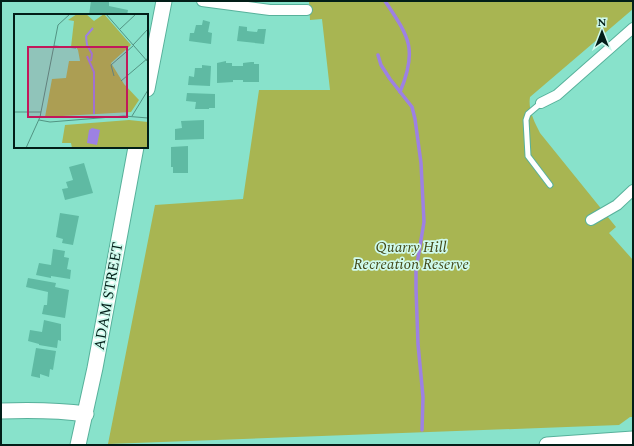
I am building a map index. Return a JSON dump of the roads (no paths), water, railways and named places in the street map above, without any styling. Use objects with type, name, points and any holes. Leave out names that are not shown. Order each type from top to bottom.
[{"type":"main road","points":[[148,84],[164,1]]},
{"type":"main road","name":"ADAM STREET","points":[[78,445],[95,368],[136,148]]},
{"type":"main road","points":[[1,411],[61,410],[86,414]]},
{"type":"main road","points":[[547,445],[633,439]]},
{"type":"street","points":[[202,1],[270,10],[307,10]]},
{"type":"street","points":[[541,103],[557,96],[633,28]]},
{"type":"street","points":[[591,220],[617,205],[633,190]]},
{"type":"lane","points":[[541,103],[528,114],[526,120],[528,156],[550,185]]},
{"type":"waterway","points":[[385,1],[400,24],[408,44],[409,65],[400,92]]},
{"type":"waterway","points":[[378,55],[381,65],[390,79],[412,107],[421,163],[424,222],[416,270],[416,289],[418,344],[423,397],[422,430]]},
{"type":"park label","name":"Quarry Hill Recreation Reserve","points":[[411,256]]}]
